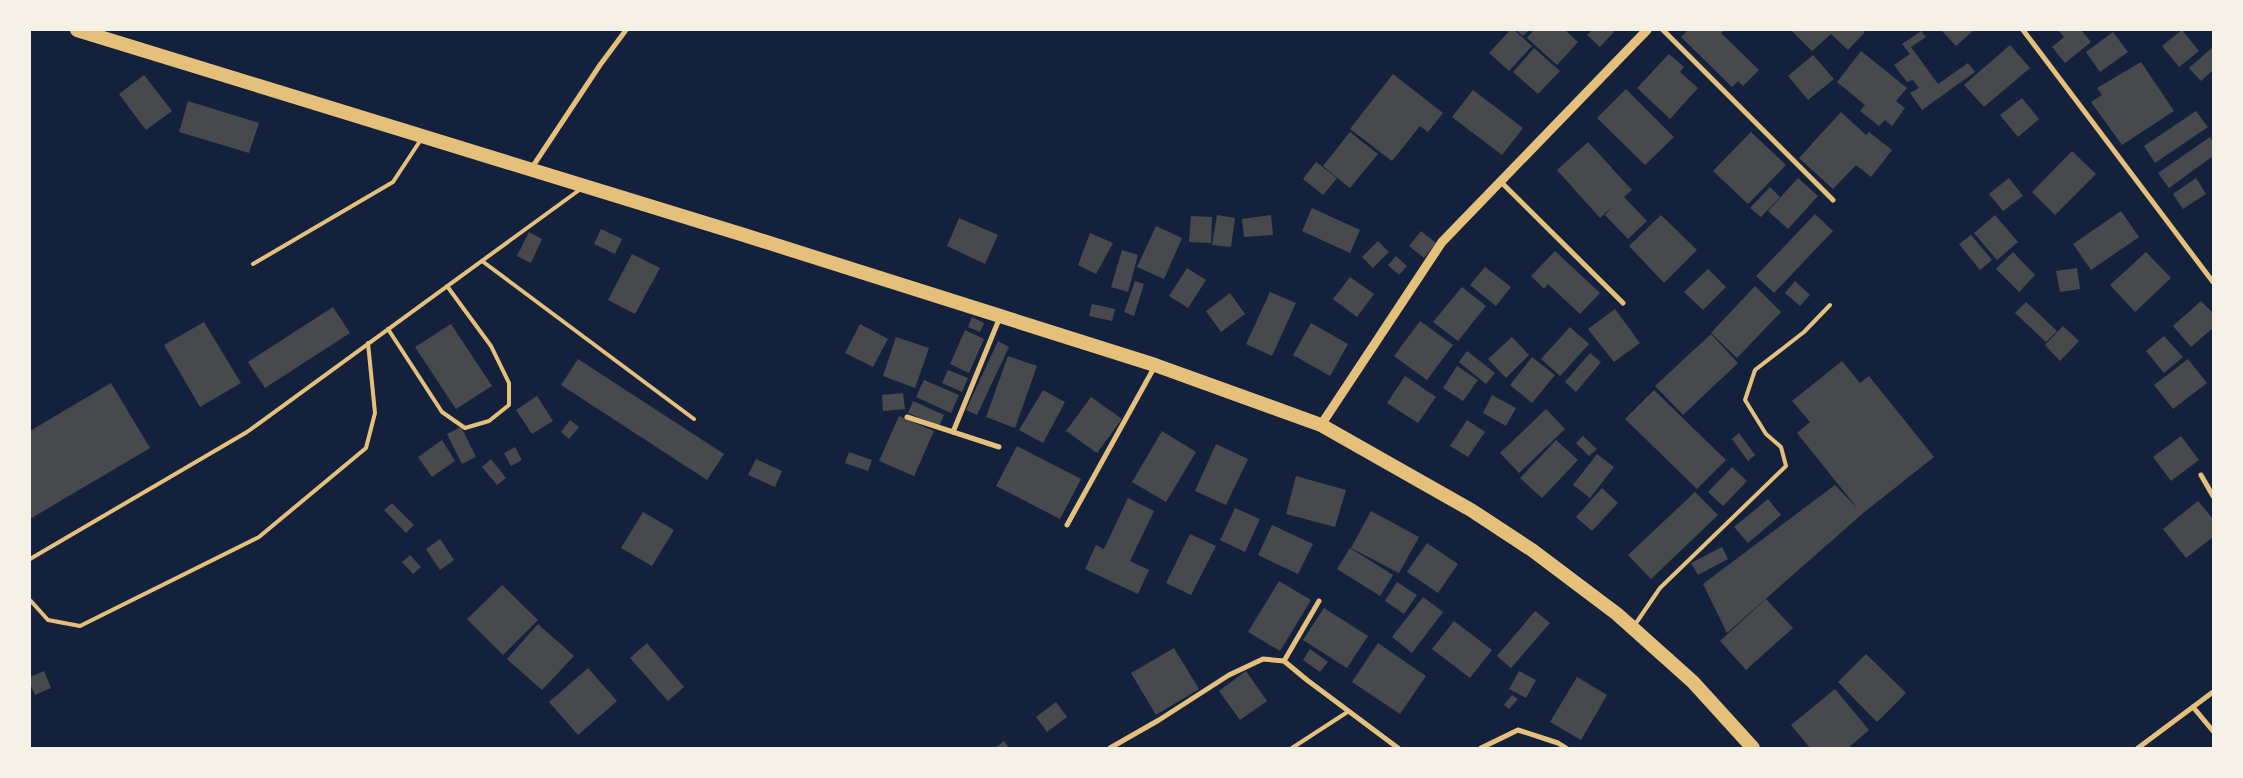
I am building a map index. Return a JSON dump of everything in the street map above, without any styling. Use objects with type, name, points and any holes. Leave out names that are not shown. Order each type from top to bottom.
[{"type":"highway","points":[[77,30],[1155,365],[1321,425],[1471,510],[1532,550],[1633,628],[1693,682],[1753,748]]},
{"type":"street","points":[[531,170],[600,65],[626,30]]},
{"type":"street","points":[[1321,425],[1442,242],[1647,30]]},
{"type":"street","points":[[1663,30],[1833,200]]},
{"type":"street","points":[[2023,30],[2213,282]]},
{"type":"street","points":[[1501,182],[1623,303]]},
{"type":"street","points":[[953,432],[1000,316]]},
{"type":"street","points":[[1067,525],[1155,365]]},
{"type":"street","points":[[907,417],[999,447]]},
{"type":"street","points":[[2201,474],[2213,496]]},
{"type":"street","points":[[1284,660],[1319,601]]},
{"type":"street","points":[[1110,748],[1159,720],[1229,675],[1263,659],[1284,660],[1398,748]]},
{"type":"street","points":[[2138,748],[2213,692]]},
{"type":"street","points":[[2193,707],[2213,731]]},
{"type":"street","points":[[1481,748],[1518,730],[1558,743],[1566,748]]},
{"type":"lane","points":[[253,264],[393,182],[424,137]]},
{"type":"lane","points":[[30,559],[247,432],[584,186]]},
{"type":"lane","points":[[482,261],[694,419]]},
{"type":"lane","points":[[388,329],[442,412],[465,428],[489,421],[509,405],[509,383],[491,346],[447,286]]},
{"type":"lane","points":[[1633,628],[1660,588],[1786,466],[1782,447],[1766,434],[1745,400],[1754,370],[1804,332],[1830,305]]},
{"type":"lane","points":[[30,600],[48,620],[80,626],[259,537],[366,448],[374,413],[368,343]]},
{"type":"lane","points":[[1292,748],[1349,711]]},
{"type":"building","points":[[1510,30],[1514,30],[1532,46],[1509,71],[1489,53]]},
{"type":"building","points":[[1516,30],[1529,30],[1523,36]]},
{"type":"building","points":[[1534,30],[1565,30],[1578,42],[1557,65],[1527,38]]},
{"type":"building","points":[[1592,30],[1612,30],[1614,32],[1600,47],[1587,35]]},
{"type":"building","points":[[1688,30],[1725,30],[1721,33],[1759,70],[1743,86],[1738,81],[1732,87],[1681,37]]},
{"type":"building","points":[[1791,30],[1863,30],[1865,32],[1848,50],[1831,34],[1812,51]]},
{"type":"building","points":[[1941,30],[1974,30],[1956,46]]},
{"type":"building","points":[[2058,30],[2081,30],[2091,42],[2065,63],[2052,47],[2064,37]]},
{"type":"building","points":[[2182,30],[2199,51],[2179,67],[2162,46]]},
{"type":"building","points":[[1921,31],[1926,37],[1911,47],[1938,84],[1968,63],[1975,72],[1922,110],[1910,93],[1919,88],[1913,80],[1907,82],[1894,65],[1910,54],[1902,44]]},
{"type":"building","points":[[2113,32],[2128,52],[2100,72],[2086,52]]},
{"type":"building","points":[[2010,45],[2030,68],[1984,107],[1964,85]]},
{"type":"building","points":[[2213,47],[2213,70],[2201,81],[2189,68]]},
{"type":"building","points":[[1534,48],[1560,71],[1538,94],[1513,72]]},
{"type":"building","points":[[1861,51],[1907,88],[1896,101],[1905,108],[1892,126],[1885,120],[1879,126],[1860,111],[1865,105],[1837,82]]},
{"type":"building","points":[[1669,54],[1684,67],[1680,72],[1698,88],[1670,119],[1637,88]]},
{"type":"building","points":[[1813,55],[1834,79],[1808,100],[1788,76]]},
{"type":"building","points":[[2141,62],[2174,111],[2122,145],[2091,102],[2102,95],[2097,88]]},
{"type":"building","points":[[1393,74],[1443,113],[1428,132],[1420,126],[1392,161],[1350,129]]},
{"type":"building","points":[[144,75],[172,111],[146,130],[119,94]]},
{"type":"building","points":[[1626,89],[1674,137],[1645,165],[1597,118]]},
{"type":"building","points":[[1473,90],[1523,128],[1502,155],[1452,117]]},
{"type":"building","points":[[2022,98],[2039,119],[2018,137],[2000,115]]},
{"type":"building","points":[[188,101],[259,123],[249,153],[179,132]]},
{"type":"building","points":[[2196,111],[2208,127],[2155,163],[2144,146]]},
{"type":"building","points":[[1841,112],[1866,135],[1869,132],[1892,150],[1871,177],[1856,165],[1833,189],[1799,158]]},
{"type":"building","points":[[1350,132],[1378,154],[1350,188],[1323,166]]},
{"type":"building","points":[[1751,132],[1786,165],[1748,204],[1713,171]]},
{"type":"building","points":[[2210,137],[2213,142],[2213,156],[2169,188],[2158,173]]},
{"type":"building","points":[[1588,142],[1632,190],[1624,197],[1647,221],[1628,239],[1605,215],[1613,206],[1600,218],[1557,170]]},
{"type":"building","points":[[2072,151],[2096,174],[2055,215],[2032,192]]},
{"type":"building","points":[[1316,162],[1337,178],[1323,195],[1303,179]]},
{"type":"building","points":[[1798,178],[1818,196],[1788,229],[1768,211]]},
{"type":"building","points":[[2009,178],[2023,196],[2003,211],[1989,194]]},
{"type":"building","points":[[2196,178],[2206,194],[2183,209],[2173,194]]},
{"type":"building","points":[[1770,187],[1780,197],[1761,217],[1750,208]]},
{"type":"building","points":[[1312,208],[1360,230],[1350,253],[1302,231]]},
{"type":"building","points":[[2121,211],[2139,237],[2091,270],[2073,244]]},
{"type":"building","points":[[1815,214],[1833,231],[1774,293],[1756,276]]},
{"type":"building","points":[[1217,215],[1235,218],[1231,247],[1212,245]]},
{"type":"building","points":[[1271,215],[1273,235],[1244,237],[1242,219]]},
{"type":"building","points":[[1661,215],[1697,250],[1664,283],[1629,246]]},
{"type":"building","points":[[1995,215],[2018,242],[1997,260],[1974,233]]},
{"type":"building","points":[[1191,216],[1212,217],[1211,243],[1189,242]]},
{"type":"building","points":[[959,218],[998,235],[985,264],[947,246]]},
{"type":"building","points":[[1156,226],[1182,238],[1164,279],[1137,267]]},
{"type":"building","points":[[601,229],[622,239],[615,254],[594,244]]},
{"type":"building","points":[[1421,231],[1436,243],[1424,258],[1409,246]]},
{"type":"building","points":[[529,232],[542,239],[531,263],[517,256]]},
{"type":"building","points":[[1090,233],[1113,243],[1096,274],[1078,265]]},
{"type":"building","points":[[1971,235],[1992,260],[1980,270],[1959,244]]},
{"type":"building","points":[[1378,241],[1389,252],[1373,268],[1362,257]]},
{"type":"building","points":[[1122,250],[1138,255],[1128,292],[1111,287]]},
{"type":"building","points":[[1555,251],[1600,293],[1580,314],[1548,284],[1544,289],[1531,276]]},
{"type":"building","points":[[2013,252],[2035,275],[2019,292],[1996,269]]},
{"type":"building","points":[[2146,252],[2171,278],[2135,312],[2110,285]]},
{"type":"building","points":[[632,254],[660,268],[635,314],[608,300]]},
{"type":"building","points":[[1396,256],[1407,266],[1399,275],[1388,265]]},
{"type":"building","points":[[1485,267],[1511,287],[1496,306],[1470,285]]},
{"type":"building","points":[[1187,268],[1206,280],[1188,308],[1169,296]]},
{"type":"building","points":[[2077,268],[2080,289],[2060,292],[2056,271]]},
{"type":"building","points":[[1708,269],[1726,287],[1703,310],[1684,292]]},
{"type":"building","points":[[1350,277],[1374,294],[1357,317],[1333,299]]},
{"type":"building","points":[[1135,281],[1144,284],[1134,316],[1124,312]]},
{"type":"building","points":[[1795,281],[1810,295],[1800,306],[1785,293]]},
{"type":"building","points":[[1755,286],[1781,312],[1737,358],[1711,333]]},
{"type":"building","points":[[1462,287],[1486,306],[1458,341],[1433,322]]},
{"type":"building","points":[[1270,292],[1296,303],[1272,356],[1246,344]]},
{"type":"building","points":[[1230,293],[1245,314],[1221,332],[1206,311]]},
{"type":"building","points":[[2201,301],[2213,313],[2213,328],[2191,347],[2173,326]]},
{"type":"building","points":[[2026,302],[2057,331],[2046,342],[2015,313]]},
{"type":"building","points":[[1092,304],[1115,309],[1112,321],[1089,316]]},
{"type":"building","points":[[333,307],[350,333],[265,388],[248,362]]},
{"type":"building","points":[[1615,309],[1640,343],[1614,362],[1588,329]]},
{"type":"building","points":[[972,317],[984,323],[980,332],[968,327]]},
{"type":"building","points":[[1420,321],[1453,345],[1427,380],[1394,356]]},
{"type":"building","points":[[204,322],[241,383],[200,407],[164,345]]},
{"type":"building","points":[[1311,323],[1348,344],[1330,376],[1293,355]]},
{"type":"building","points":[[451,324],[492,386],[456,409],[415,347]]},
{"type":"building","points":[[860,324],[888,339],[873,367],[845,353]]},
{"type":"building","points":[[2063,326],[2079,341],[2060,361],[2045,345]]},
{"type":"building","points":[[1570,327],[1589,344],[1560,376],[1541,359]]},
{"type":"building","points":[[965,330],[984,339],[969,373],[950,364]]},
{"type":"building","points":[[1711,334],[1738,363],[1683,415],[1655,386]]},
{"type":"building","points":[[2164,336],[2183,357],[2164,373],[2146,351]]},
{"type":"building","points":[[896,337],[929,348],[915,388],[883,376]]},
{"type":"building","points":[[1512,337],[1529,355],[1506,378],[1488,359]]},
{"type":"building","points":[[998,341],[1009,347],[977,415],[966,410]]},
{"type":"building","points":[[1467,351],[1495,373],[1486,384],[1459,362]]},
{"type":"building","points":[[1590,353],[1601,362],[1576,392],[1565,382]]},
{"type":"building","points":[[1008,356],[1037,366],[1015,428],[986,417]]},
{"type":"building","points":[[1532,357],[1555,375],[1532,403],[1510,385]]},
{"type":"building","points":[[578,359],[724,454],[707,480],[561,385]]},
{"type":"building","points":[[2188,359],[2207,383],[2173,409],[2154,385]]},
{"type":"building","points":[[1842,361],[1860,383],[1869,376],[1934,457],[1862,514],[1727,633],[1703,584],[1835,485],[1858,509],[1797,433],[1810,422],[1792,401]]},
{"type":"building","points":[[1457,366],[1478,380],[1463,401],[1443,388]]},
{"type":"building","points":[[948,370],[968,378],[962,392],[942,383]]},
{"type":"building","points":[[1405,376],[1436,397],[1418,423],[1387,403]]},
{"type":"building","points":[[924,380],[959,395],[951,413],[916,397]]},
{"type":"building","points":[[111,383],[150,448],[30,519],[30,431]]},
{"type":"building","points":[[1043,390],[1065,402],[1043,443],[1019,430]]},
{"type":"building","points":[[1654,390],[1726,460],[1697,489],[1625,419]]},
{"type":"building","points":[[903,393],[905,409],[883,411],[882,395]]},
{"type":"building","points":[[1492,395],[1516,408],[1506,426],[1483,413]]},
{"type":"building","points":[[537,396],[553,421],[532,434],[516,410]]},
{"type":"building","points":[[1091,397],[1122,419],[1097,453],[1066,431]]},
{"type":"building","points":[[913,401],[944,415],[939,426],[908,413]]},
{"type":"building","points":[[1546,409],[1565,429],[1519,473],[1500,453]]},
{"type":"building","points":[[899,416],[934,431],[914,476],[879,461]]},
{"type":"building","points":[[570,420],[579,427],[569,439],[561,432]]},
{"type":"building","points":[[1467,420],[1485,432],[1468,457],[1450,446]]},
{"type":"building","points":[[461,427],[476,457],[462,464],[447,434]]},
{"type":"building","points":[[1162,431],[1196,452],[1166,502],[1132,482]]},
{"type":"building","points":[[1739,433],[1755,455],[1748,461],[1732,439]]},
{"type":"building","points":[[1583,436],[1597,449],[1589,456],[1576,443]]},
{"type":"building","points":[[2181,436],[2199,460],[2171,481],[2153,457]]},
{"type":"building","points":[[442,440],[455,461],[432,477],[418,457]]},
{"type":"building","points":[[1556,440],[1578,460],[1542,498],[1520,478]]},
{"type":"building","points":[[1216,444],[1248,459],[1226,505],[1195,491]]},
{"type":"building","points":[[1017,446],[1081,479],[1060,519],[996,486]]},
{"type":"building","points":[[515,447],[522,460],[511,466],[504,453]]},
{"type":"building","points":[[849,452],[872,460],[868,471],[845,463]]},
{"type":"building","points":[[1597,454],[1614,467],[1590,498],[1573,485]]},
{"type":"building","points":[[491,459],[506,478],[497,485],[482,467]]},
{"type":"building","points":[[756,459],[782,471],[775,487],[748,475]]},
{"type":"building","points":[[1732,467],[1747,481],[1723,506],[1708,492]]},
{"type":"building","points":[[1296,476],[1346,490],[1335,527],[1286,514]]},
{"type":"building","points":[[1602,488],[1618,503],[1592,531],[1576,517]]},
{"type":"building","points":[[1695,492],[1718,515],[1651,579],[1628,555]]},
{"type":"building","points":[[1128,498],[1154,511],[1130,561],[1149,570],[1138,594],[1085,569],[1096,545],[1104,549]]},
{"type":"building","points":[[1768,499],[1781,515],[1748,543],[1734,527]]},
{"type":"building","points":[[2198,501],[2213,519],[2213,537],[2186,558],[2163,529]]},
{"type":"building","points":[[392,503],[414,525],[406,533],[384,510]]},
{"type":"building","points":[[1235,508],[1260,519],[1245,552],[1220,540]]},
{"type":"building","points":[[1371,511],[1419,537],[1399,573],[1351,548]]},
{"type":"building","points":[[643,512],[674,530],[652,566],[621,548]]},
{"type":"building","points":[[1272,525],[1313,544],[1298,574],[1258,555]]},
{"type":"building","points":[[1190,534],[1216,546],[1191,595],[1166,583]]},
{"type":"building","points":[[440,539],[454,560],[440,570],[426,549]]},
{"type":"building","points":[[1427,543],[1458,564],[1438,593],[1407,572]]},
{"type":"building","points":[[1722,547],[1728,559],[1698,575],[1691,563]]},
{"type":"building","points":[[1350,548],[1393,575],[1380,596],[1337,569]]},
{"type":"building","points":[[410,555],[421,567],[413,574],[402,562]]},
{"type":"building","points":[[1279,581],[1311,600],[1280,651],[1248,632]]},
{"type":"building","points":[[1397,582],[1417,595],[1404,614],[1385,601]]},
{"type":"building","points":[[502,585],[538,620],[503,655],[467,619]]},
{"type":"building","points":[[1423,597],[1443,612],[1412,653],[1392,637]]},
{"type":"building","points":[[1766,599],[1793,628],[1746,670],[1720,641]]},
{"type":"building","points":[[1324,608],[1368,636],[1347,668],[1303,640]]},
{"type":"building","points":[[1535,611],[1550,623],[1511,668],[1497,656]]},
{"type":"building","points":[[1454,621],[1492,650],[1470,678],[1432,649]]},
{"type":"building","points":[[538,624],[574,656],[542,690],[507,659]]},
{"type":"building","points":[[647,643],[684,687],[668,701],[630,658]]},
{"type":"building","points":[[1378,643],[1426,676],[1400,714],[1352,682]]},
{"type":"building","points":[[1174,648],[1199,689],[1156,715],[1131,673]]},
{"type":"building","points":[[1310,649],[1328,662],[1320,672],[1303,660]]},
{"type":"building","points":[[1866,654],[1906,693],[1877,722],[1838,682]]},
{"type":"building","points":[[588,668],[617,701],[578,735],[549,702]]},
{"type":"building","points":[[44,671],[51,688],[35,695],[30,684],[30,677]]},
{"type":"building","points":[[1246,671],[1267,701],[1240,720],[1219,691]]},
{"type":"building","points":[[1519,671],[1536,680],[1526,698],[1509,689]]},
{"type":"building","points":[[1577,677],[1607,695],[1581,740],[1550,722]]},
{"type":"building","points":[[1835,689],[1869,730],[1848,748],[1810,748],[1791,725]]},
{"type":"building","points":[[1512,695],[1518,699],[1509,709],[1504,705]]},
{"type":"building","points":[[1056,702],[1067,717],[1047,732],[1036,717]]},
{"type":"building","points":[[1004,741],[1009,748],[995,748]]}]
